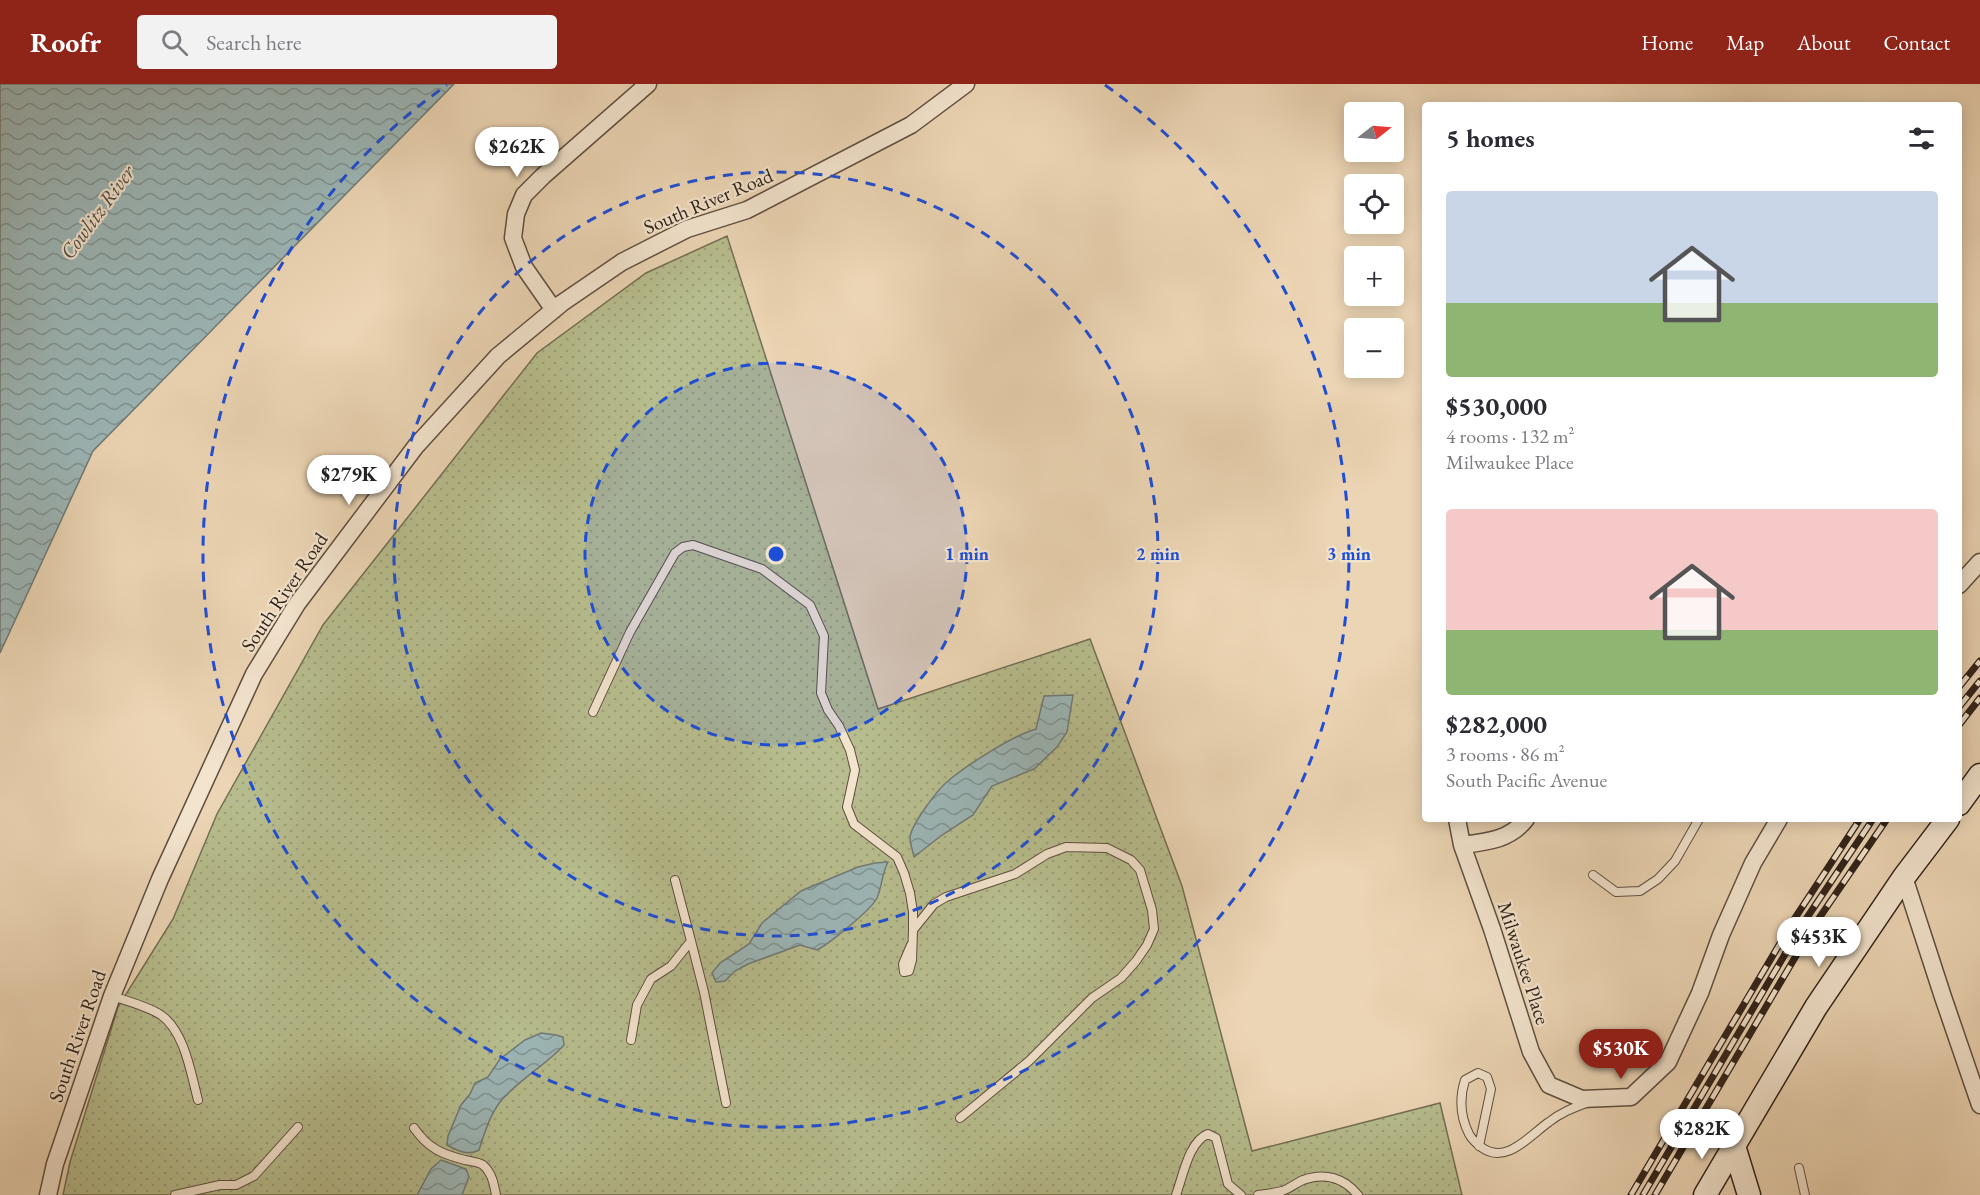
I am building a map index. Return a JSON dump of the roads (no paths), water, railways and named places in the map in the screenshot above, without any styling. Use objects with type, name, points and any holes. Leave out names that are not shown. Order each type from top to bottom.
[{"type":"street","points":[[554,310],[524,267],[513,238],[516,214],[524,195],[648,84]]},
{"type":"street","name":"South River Road","points":[[48,1195],[55,1164],[112,996],[160,879],[254,674],[297,604],[416,446],[498,356],[554,310],[622,262],[687,229],[747,210],[911,125],[966,84]]},
{"type":"street","points":[[1962,582],[1980,562]]},
{"type":"street","points":[[1962,800],[1980,775]]},
{"type":"street","name":"Milwaukee Place","points":[[1458,822],[1462,845],[1492,929],[1531,1052],[1549,1085],[1582,1099],[1631,1097],[1668,1062],[1700,993],[1721,935],[1753,863],[1777,822]]},
{"type":"street","points":[[1462,845],[1491,842],[1519,828],[1524,822]]},
{"type":"street","points":[[1705,1195],[1816,1007],[1904,878],[1946,822]]},
{"type":"street","points":[[1904,878],[1980,1105]]},
{"type":"street","points":[[1734,1146],[1749,1195]]},
{"type":"lane","points":[[593,712],[630,632],[675,553],[683,547],[693,545],[762,569],[810,605],[818,620],[824,636],[821,693],[850,750],[855,770],[847,807],[854,824],[897,856],[910,893],[913,912],[911,945]]},
{"type":"lane","points":[[1593,874],[1616,892],[1640,891],[1658,879],[1675,861],[1697,822]]},
{"type":"lane","points":[[913,930],[934,904],[946,897],[1015,874],[1047,854],[1066,847],[1107,848],[1131,860],[1140,870],[1152,910],[1154,929],[1147,945],[1121,978],[1092,998],[1029,1061],[960,1118]]},
{"type":"lane","points":[[675,880],[704,992],[726,1103]]},
{"type":"lane","points":[[631,1040],[637,1005],[651,979],[671,966],[691,940]]},
{"type":"lane","points":[[112,996],[161,1015],[174,1030],[187,1055],[198,1100]]},
{"type":"lane","points":[[1479,1146],[1491,1089],[1487,1077],[1478,1073],[1465,1080],[1460,1094],[1462,1120],[1472,1140],[1479,1146],[1486,1151],[1500,1154],[1518,1146],[1549,1121],[1598,1098]]},
{"type":"lane","points":[[175,1195],[220,1185],[236,1185],[255,1176],[298,1127]]},
{"type":"lane","points":[[414,1128],[437,1151],[482,1164],[491,1176],[496,1195]]},
{"type":"lane","points":[[1176,1195],[1194,1144],[1208,1134],[1216,1138],[1228,1184],[1241,1195]]},
{"type":"lane","points":[[1799,1168],[1805,1195]]},
{"type":"lane","points":[[1258,1195],[1283,1191],[1316,1176],[1334,1177],[1351,1186],[1358,1195]]},
{"type":"water","name":"Cowlitz River","points":[[0,84],[454,84],[93,451],[0,653]]},
{"type":"water","points":[[1073,695],[1067,732],[1057,747],[1034,769],[992,786],[973,815],[914,857],[910,840],[911,832],[925,808],[943,785],[990,752],[1036,729],[1044,696]]},
{"type":"water","points":[[888,862],[877,898],[850,926],[823,946],[817,950],[800,945],[748,964],[735,971],[725,981],[716,982],[712,973],[720,963],[749,944],[762,923],[801,891],[858,867]]},
{"type":"water","points":[[541,1033],[563,1037],[564,1045],[500,1102],[490,1119],[479,1150],[467,1153],[447,1145],[448,1136],[461,1105],[475,1083],[488,1077],[500,1059],[525,1040]]},
{"type":"water","points":[[441,1160],[466,1169],[469,1177],[462,1195],[417,1195],[431,1169]]},
{"type":"railway","points":[[1962,683],[1980,661]]},
{"type":"railway","points":[[1962,703],[1980,681]]},
{"type":"railway","points":[[1962,721],[1980,698]]},
{"type":"railway","points":[[1631,1195],[1795,918],[1858,822]]},
{"type":"railway","points":[[1643,1195],[1804,922],[1871,822]]},
{"type":"railway","points":[[1655,1195],[1813,927],[1885,822]]}]
